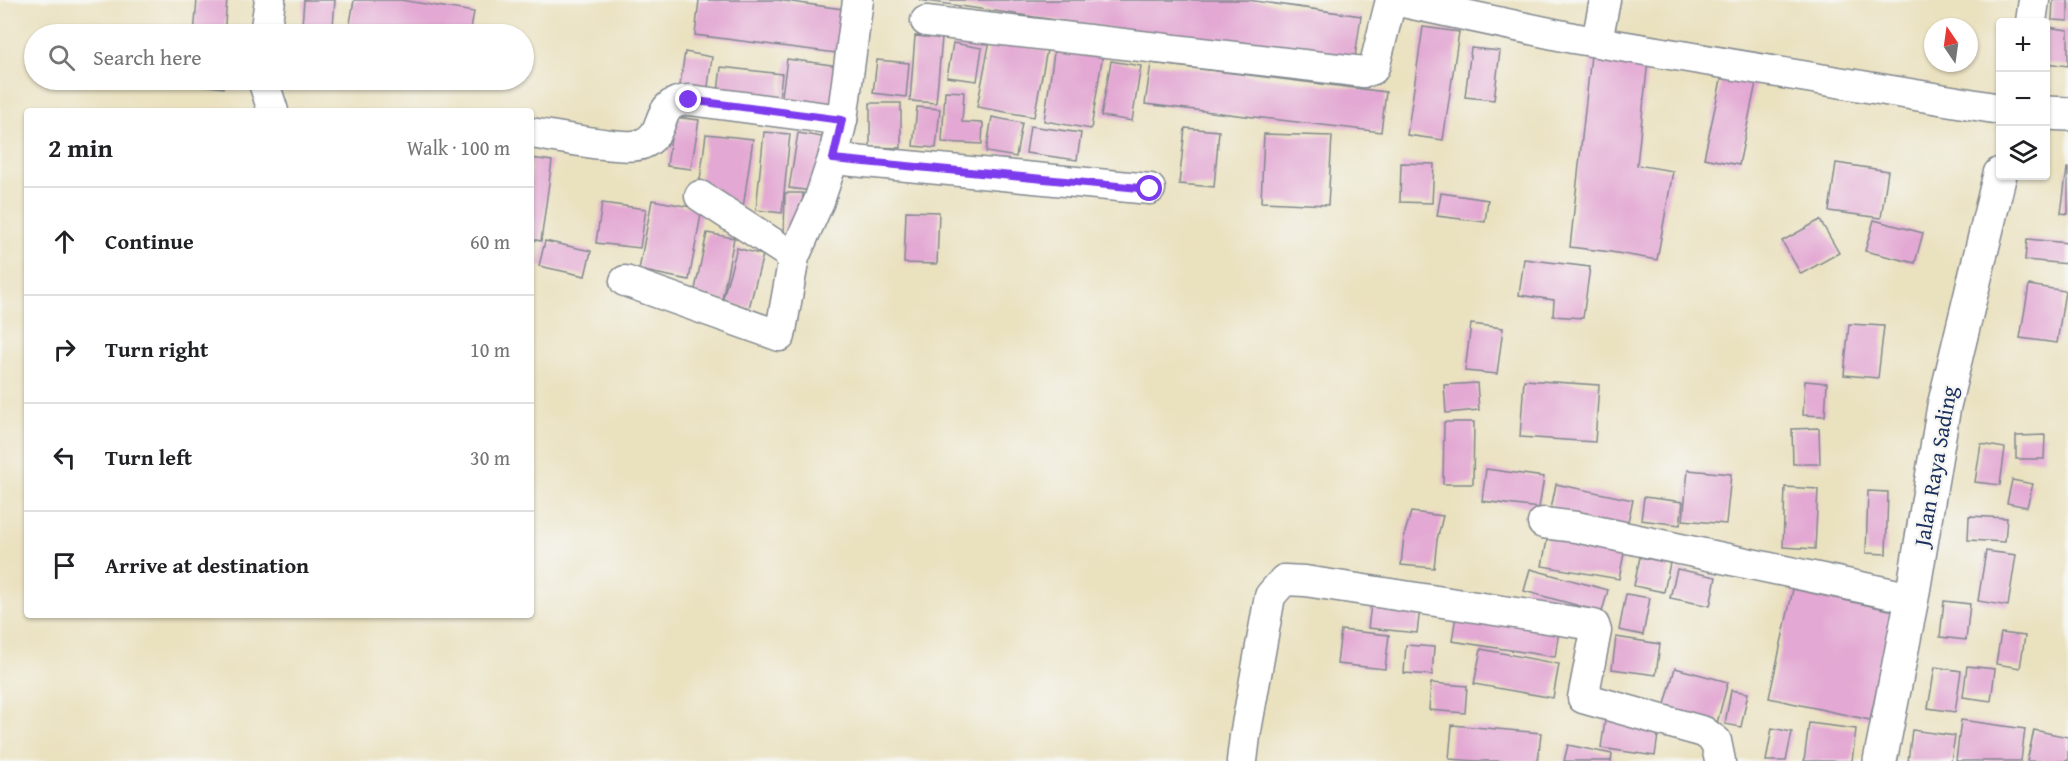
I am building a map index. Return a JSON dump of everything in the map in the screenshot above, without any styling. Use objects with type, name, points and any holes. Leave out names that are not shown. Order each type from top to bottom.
[{"type":"street","points":[[266,24],[270,0]]},
{"type":"street","points":[[625,281],[780,336],[794,256],[819,201],[833,159],[842,120],[858,0]]},
{"type":"street","points":[[926,21],[1364,72],[1372,69],[1375,64],[1392,0],[1597,41],[1996,108]]},
{"type":"street","points":[[1597,41],[1605,0]]},
{"type":"street","points":[[2032,18],[2034,0]]},
{"type":"street","points":[[266,90],[272,108]]},
{"type":"street","points":[[534,133],[623,146],[640,145],[654,138],[667,107],[676,101],[689,100],[842,120]]},
{"type":"street","points":[[2050,113],[2068,114]]},
{"type":"street","points":[[833,159],[1150,189]]},
{"type":"street","name":"Jalan Raya Sading","points":[[1880,761],[1912,598],[1944,406],[2000,180]]},
{"type":"street","points":[[700,196],[794,256]]},
{"type":"street","points":[[1543,523],[1576,526],[1912,598]]},
{"type":"street","points":[[1242,761],[1270,596],[1284,580],[1305,580],[1594,626],[1596,631],[1583,698],[1704,732],[1716,741],[1720,761]]},
{"type":"building","points":[[197,0],[227,0],[225,24],[195,24]]},
{"type":"building","points":[[304,0],[335,0],[333,24],[302,24]]},
{"type":"building","points":[[354,0],[401,0],[474,12],[472,24],[350,24]]},
{"type":"building","points":[[699,0],[777,0],[850,10],[844,54],[695,35]]},
{"type":"building","points":[[919,0],[1248,0],[1361,16],[1354,64]]},
{"type":"building","points":[[2053,0],[2068,0],[2068,21],[2052,20]]},
{"type":"building","points":[[1423,27],[1459,32],[1443,140],[1407,135]]},
{"type":"building","points":[[2050,28],[2068,30],[2068,66],[2050,64]]},
{"type":"building","points":[[915,36],[942,38],[936,103],[910,101]]},
{"type":"building","points":[[990,40],[1047,50],[1034,117],[977,107]]},
{"type":"building","points":[[953,43],[982,48],[977,81],[947,77]]},
{"type":"building","points":[[1055,46],[1103,53],[1091,129],[1044,121]]},
{"type":"building","points":[[1471,48],[1500,51],[1494,100],[1465,97]]},
{"type":"building","points":[[685,52],[712,57],[706,101],[678,97]]},
{"type":"building","points":[[1591,55],[1648,60],[1637,165],[1673,171],[1657,260],[1570,247]]},
{"type":"building","points":[[787,59],[839,66],[834,109],[781,103]]},
{"type":"building","points":[[877,60],[909,63],[906,97],[873,93]]},
{"type":"building","points":[[1111,61],[1141,66],[1132,121],[1101,116]]},
{"type":"building","points":[[1151,63],[1386,92],[1381,132],[1145,104]]},
{"type":"building","points":[[1724,66],[1758,73],[1739,165],[1704,158]]},
{"type":"building","points":[[721,67],[782,74],[778,107],[717,100]]},
{"type":"building","points":[[945,91],[964,92],[962,122],[983,123],[982,144],[942,142]]},
{"type":"building","points":[[870,103],[901,103],[901,148],[870,147]]},
{"type":"building","points":[[917,107],[940,109],[936,148],[913,146]]},
{"type":"building","points":[[674,117],[699,120],[691,169],[667,166]]},
{"type":"building","points":[[992,117],[1022,123],[1016,157],[986,152]]},
{"type":"building","points":[[1030,126],[1081,133],[1077,160],[1026,153]]},
{"type":"building","points":[[1185,128],[1219,131],[1214,187],[1179,184]]},
{"type":"building","points":[[764,132],[790,134],[782,213],[756,210]]},
{"type":"building","points":[[798,133],[828,138],[820,192],[789,188]]},
{"type":"building","points":[[706,134],[753,139],[743,208],[700,180]]},
{"type":"building","points":[[1264,134],[1332,136],[1328,205],[1261,202]]},
{"type":"building","points":[[534,158],[552,161],[541,241],[534,240]]},
{"type":"building","points":[[1401,163],[1434,164],[1432,203],[1400,202]]},
{"type":"building","points":[[1836,163],[1888,171],[1881,218],[1829,211]]},
{"type":"building","points":[[2068,168],[2068,214],[2061,213]]},
{"type":"building","points":[[785,193],[803,193],[802,234],[784,233]]},
{"type":"building","points":[[1441,193],[1488,200],[1485,222],[1437,216]]},
{"type":"building","points":[[652,200],[702,209],[689,280],[639,270]]},
{"type":"building","points":[[602,203],[646,209],[640,248],[596,243]]},
{"type":"building","points":[[906,211],[939,212],[937,264],[904,263]]},
{"type":"building","points":[[1820,220],[1839,253],[1801,274],[1782,241]]},
{"type":"building","points":[[1874,220],[1923,233],[1915,263],[1865,251]]},
{"type":"building","points":[[707,233],[734,238],[722,300],[694,294]]},
{"type":"building","points":[[2027,239],[2068,243],[2068,264],[2025,260]]},
{"type":"building","points":[[545,241],[591,251],[585,276],[539,266]]},
{"type":"building","points":[[737,248],[763,255],[749,308],[722,301]]},
{"type":"building","points":[[1524,259],[1590,267],[1583,318],[1553,316],[1554,300],[1519,295]]},
{"type":"building","points":[[2029,285],[2065,291],[2057,343],[2020,338]]},
{"type":"building","points":[[1471,324],[1503,328],[1497,374],[1465,371]]},
{"type":"building","points":[[1849,324],[1884,326],[1878,378],[1844,375]]},
{"type":"building","points":[[1524,380],[1599,385],[1595,442],[1520,437]]},
{"type":"building","points":[[1805,381],[1827,383],[1825,416],[1803,415]]},
{"type":"building","points":[[1477,383],[1479,410],[1446,413],[1444,385]]},
{"type":"building","points":[[1444,422],[1474,422],[1473,484],[1443,484]]},
{"type":"building","points":[[1819,428],[1820,464],[1793,464],[1792,429]]},
{"type":"building","points":[[2045,435],[2044,459],[2016,459],[2016,436]]},
{"type":"building","points":[[1981,444],[2005,448],[2000,485],[1975,482]]},
{"type":"building","points":[[1486,469],[1544,477],[1539,508],[1482,501]]},
{"type":"building","points":[[1688,470],[1731,474],[1726,524],[1683,520]]},
{"type":"building","points":[[2012,480],[2033,484],[2027,507],[2007,503]]},
{"type":"building","points":[[1556,484],[1633,500],[1626,530],[1550,514]]},
{"type":"building","points":[[1785,487],[1818,489],[1815,549],[1783,547]]},
{"type":"building","points":[[1868,491],[1888,492],[1886,554],[1866,553]]},
{"type":"building","points":[[1644,497],[1683,502],[1680,525],[1641,520]]},
{"type":"building","points":[[1411,512],[1443,516],[1437,540],[1434,568],[1401,565],[1404,536]]},
{"type":"building","points":[[1969,516],[2007,518],[2005,542],[1968,540]]},
{"type":"building","points":[[1549,530],[1626,543],[1619,579],[1542,566]]},
{"type":"building","points":[[1986,551],[2016,555],[2008,606],[1978,601]]},
{"type":"building","points":[[1640,557],[1670,563],[1664,592],[1634,586]]},
{"type":"building","points":[[1530,569],[1608,590],[1602,612],[1524,591]]},
{"type":"building","points":[[1677,569],[1716,577],[1710,606],[1670,598]]},
{"type":"building","points":[[1793,589],[1894,611],[1870,720],[1769,698]]},
{"type":"building","points":[[1626,594],[1650,598],[1643,635],[1619,630]]},
{"type":"building","points":[[1372,597],[1421,600],[1417,633],[1368,628]]},
{"type":"building","points":[[1944,601],[1970,604],[1966,640],[1940,637]]},
{"type":"building","points":[[1457,609],[1560,624],[1555,657],[1452,641]]},
{"type":"building","points":[[1341,630],[1389,635],[1385,669],[1337,664]]},
{"type":"building","points":[[2001,633],[2025,636],[2020,668],[1996,664]]},
{"type":"building","points":[[1616,637],[1660,644],[1656,675],[1612,669]]},
{"type":"building","points":[[1406,645],[1434,647],[1432,675],[1404,673]]},
{"type":"building","points":[[1481,649],[1559,664],[1553,698],[1474,684]]},
{"type":"building","points":[[1967,666],[1995,669],[1991,701],[1963,697]]},
{"type":"building","points":[[1935,667],[1961,671],[1955,712],[1928,708]]},
{"type":"building","points":[[1675,668],[1728,682],[1717,723],[1664,708]]},
{"type":"building","points":[[1431,683],[1467,686],[1465,713],[1429,710]]},
{"type":"building","points":[[1731,690],[1748,693],[1741,727],[1725,724]]},
{"type":"building","points":[[1606,713],[1660,721],[1655,756],[1601,748]]},
{"type":"building","points":[[1961,720],[2025,729],[2021,761],[1956,761]]},
{"type":"building","points":[[1809,723],[1856,729],[1852,761],[1804,761]]},
{"type":"building","points":[[1452,725],[1541,733],[1538,761],[1449,759]]},
{"type":"building","points":[[1772,728],[1792,732],[1786,761],[1766,761]]},
{"type":"building","points":[[1912,730],[1955,736],[1951,761],[1908,761]]},
{"type":"building","points":[[2034,730],[2068,737],[2068,761],[2027,761]]},
{"type":"building","points":[[1568,745],[1612,754],[1611,761],[1564,761]]},
{"type":"route","points":[[689,100],[842,120],[833,159],[1150,189]]}]
